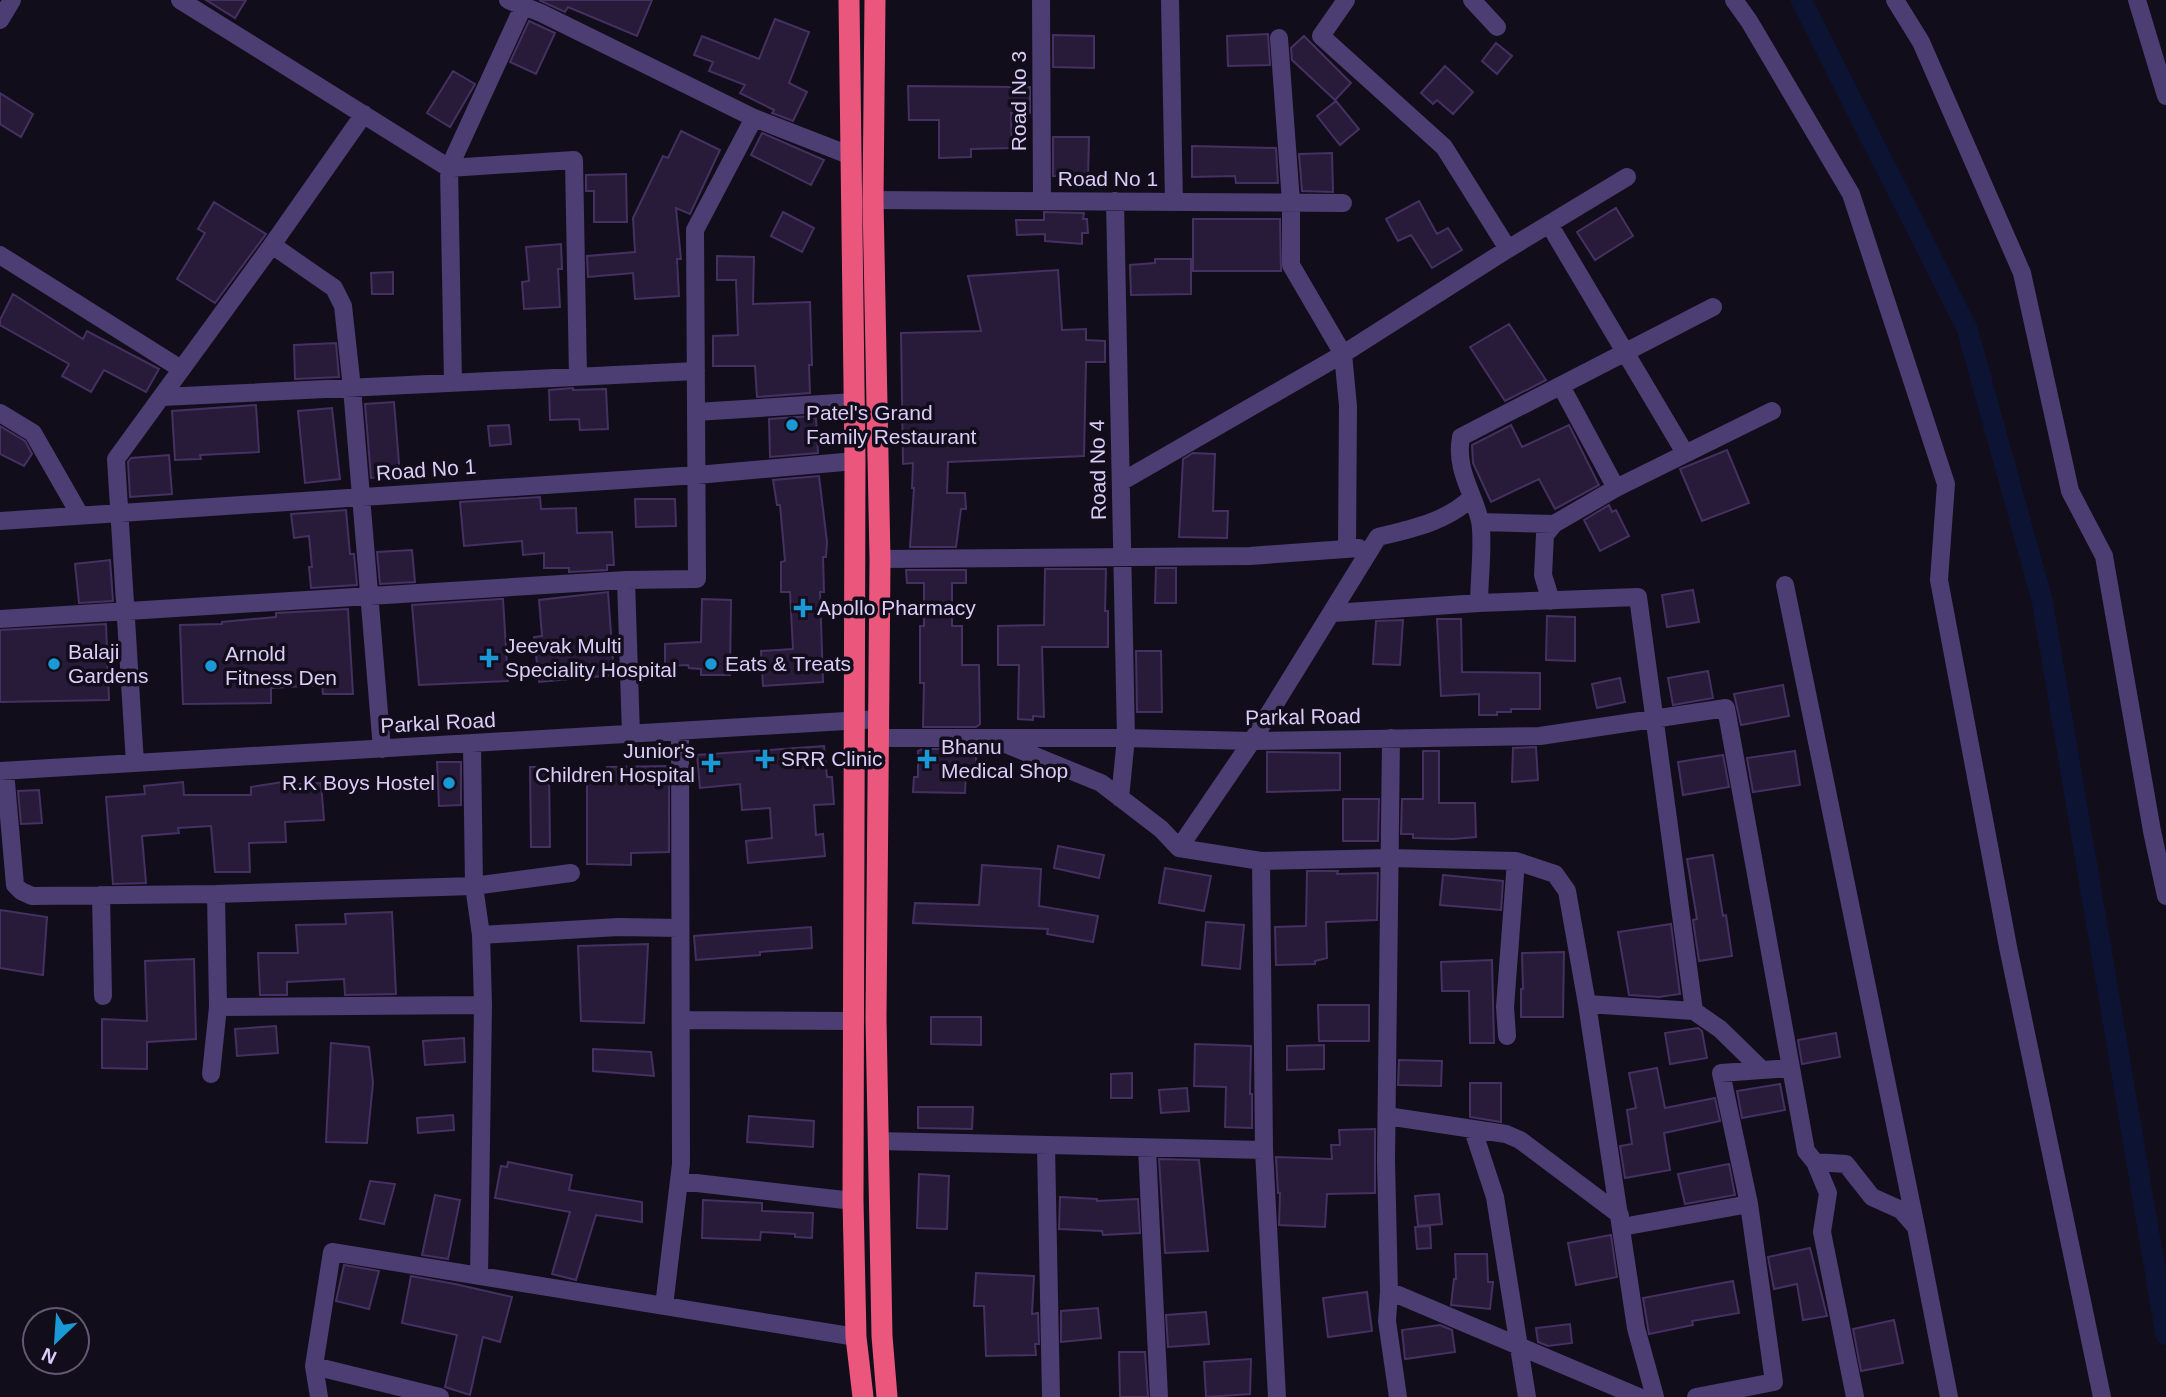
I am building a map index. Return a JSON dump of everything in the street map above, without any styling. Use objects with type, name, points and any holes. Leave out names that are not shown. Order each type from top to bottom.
[{"type":"highway","points":[[849,0],[855,461],[853,1201],[856,1337],[863,1397]]},
{"type":"highway","points":[[875,0],[873,201],[880,559],[878,1141],[881,1336],[887,1397]]},
{"type":"street","points":[[0,20],[12,0]]},
{"type":"street","points":[[180,0],[449,168],[574,160],[578,377]]},
{"type":"street","name":"Road No 3","points":[[1041,0],[1042,201]]},
{"type":"street","points":[[1170,0],[1174,202]]},
{"type":"street","points":[[1346,0],[1321,36],[1444,147],[1508,249]]},
{"type":"street","points":[[1472,0],[1496,27]]},
{"type":"street","points":[[1734,0],[1851,194],[1946,484],[1939,580],[2008,947],[2102,1397]]},
{"type":"street","points":[[1895,0],[1921,42],[2022,273],[2070,491],[2104,556],[2166,896]]},
{"type":"street","points":[[2137,0],[2161,59],[2166,96]]},
{"type":"street","points":[[453,383],[449,168],[516,4],[543,6],[754,118],[849,155]]},
{"type":"street","points":[[1279,38],[1291,202],[1291,265],[1343,354],[1348,406],[1347,548]]},
{"type":"street","points":[[135,763],[117,459],[364,114]]},
{"type":"street","points":[[0,620],[626,580],[697,579],[695,230],[754,118]]},
{"type":"street","points":[[1121,482],[1343,354],[1627,177]]},
{"type":"street","name":"Road No 1","points":[[873,201],[1343,202]]},
{"type":"street","name":"Road No 4","points":[[1115,201],[1126,738],[1120,798]]},
{"type":"street","points":[[1549,224],[1685,453]]},
{"type":"street","points":[[272,245],[334,288],[343,306],[362,497],[382,749]]},
{"type":"street","points":[[0,255],[181,369]]},
{"type":"street","points":[[1479,603],[1480,522],[1462,473],[1459,448],[1461,437],[1713,307]]},
{"type":"street","points":[[162,397],[696,371]]},
{"type":"street","points":[[1561,386],[1616,488]]},
{"type":"street","points":[[696,412],[854,402]]},
{"type":"street","points":[[1551,601],[1543,575],[1545,535],[1554,524],[1616,488],[1772,411]]},
{"type":"street","points":[[0,413],[33,433],[80,514]]},
{"type":"street","name":"Road No 1","points":[[0,521],[697,475],[855,461]]},
{"type":"street","points":[[1179,848],[1252,741],[1378,537],[1417,528],[1457,511],[1471,498]]},
{"type":"street","points":[[1480,522],[1554,524]]},
{"type":"street","points":[[880,559],[1250,556],[1371,548]]},
{"type":"street","points":[[626,580],[631,735]]},
{"type":"street","points":[[1785,584],[1949,1397]]},
{"type":"street","points":[[1333,613],[1479,603],[1638,597],[1694,1011]]},
{"type":"street","name":"Parkal Road","points":[[3,771],[855,720],[879,729],[989,737],[1252,741],[1541,736],[1726,708],[1791,1068]]},
{"type":"street","points":[[664,1306],[681,1164],[680,732]]},
{"type":"street","points":[[989,737],[1101,783],[1161,829],[1179,848],[1261,861],[1390,858],[1516,861],[1555,874],[1567,891],[1587,1003],[1636,1328],[1655,1397]]},
{"type":"street","points":[[1391,738],[1387,1321],[1398,1397]]},
{"type":"street","points":[[472,744],[474,886],[481,935],[483,1005],[479,1276]]},
{"type":"street","points":[[3,771],[15,884],[32,896],[216,894],[474,886],[571,873]]},
{"type":"street","points":[[1261,861],[1264,1150],[1277,1397]]},
{"type":"street","points":[[1507,1036],[1505,1007],[1516,861]]},
{"type":"street","points":[[211,1074],[218,1007],[216,894]]},
{"type":"street","points":[[101,895],[103,996]]},
{"type":"street","points":[[481,935],[618,927],[680,928]]},
{"type":"street","points":[[1587,1003],[1694,1011],[1720,1029],[1762,1070]]},
{"type":"street","points":[[218,1007],[483,1005]]},
{"type":"street","points":[[681,1020],[852,1021]]},
{"type":"street","points":[[1696,1397],[1775,1389],[1749,1204],[1721,1073],[1791,1068],[1806,1151],[1815,1162],[1828,1193],[1822,1232],[1855,1397]]},
{"type":"street","points":[[1387,1116],[1506,1134],[1520,1139],[1621,1221],[1749,1204]]},
{"type":"street","points":[[1474,1130],[1495,1197],[1527,1397]]},
{"type":"street","points":[[878,1141],[1264,1150]]},
{"type":"street","points":[[1046,1146],[1051,1397]]},
{"type":"street","points":[[1147,1148],[1160,1397]]},
{"type":"street","points":[[1815,1162],[1846,1164],[1872,1197],[1900,1210],[1916,1227]]},
{"type":"street","points":[[680,1181],[853,1201]]},
{"type":"street","points":[[320,1397],[314,1366],[332,1252],[856,1337]]},
{"type":"street","points":[[1389,1291],[1639,1397]]},
{"type":"street","points":[[314,1366],[440,1397]]},
{"type":"building","points":[[206,0],[246,0],[235,18]]},
{"type":"building","points":[[539,0],[652,0],[637,36],[568,7],[565,12]]},
{"type":"building","points":[[775,19],[809,32],[789,83],[807,92],[793,121],[772,113],[774,110],[740,93],[745,85],[709,71],[713,62],[694,55],[702,36],[759,59]]},
{"type":"building","points":[[529,21],[555,33],[536,74],[510,62]]},
{"type":"building","points":[[1268,34],[1270,65],[1228,66],[1227,36]]},
{"type":"building","points":[[1053,35],[1094,36],[1094,68],[1053,67]]},
{"type":"building","points":[[1304,36],[1351,83],[1335,100],[1292,60],[1291,48]]},
{"type":"building","points":[[1496,43],[1512,56],[1497,74],[1482,61]]},
{"type":"building","points":[[1445,66],[1473,92],[1453,114],[1437,100],[1433,104],[1421,93]]},
{"type":"building","points":[[453,71],[475,84],[450,127],[427,113]]},
{"type":"building","points":[[908,86],[1030,87],[1030,113],[1011,113],[1012,148],[971,149],[971,157],[939,158],[939,120],[909,120]]},
{"type":"building","points":[[0,93],[33,114],[21,137],[0,124]]},
{"type":"building","points":[[1336,101],[1359,129],[1340,145],[1317,116]]},
{"type":"building","points":[[681,131],[720,150],[690,214],[676,208],[681,259],[677,259],[679,296],[635,299],[633,273],[588,277],[587,256],[635,252],[633,218],[663,156],[668,158]]},
{"type":"building","points":[[762,133],[824,160],[811,185],[751,155]]},
{"type":"building","points":[[1053,137],[1089,137],[1088,177],[1053,176]]},
{"type":"building","points":[[1192,146],[1276,148],[1278,183],[1236,183],[1235,176],[1192,177]]},
{"type":"building","points":[[1332,153],[1333,192],[1302,191],[1299,154]]},
{"type":"building","points":[[626,174],[627,222],[594,222],[594,191],[586,191],[586,175]]},
{"type":"building","points":[[1419,201],[1437,234],[1448,228],[1462,250],[1432,268],[1411,235],[1398,241],[1386,219]]},
{"type":"building","points":[[214,202],[266,234],[215,303],[177,279],[205,233],[198,229]]},
{"type":"building","points":[[1616,208],[1633,236],[1595,260],[1577,232]]},
{"type":"building","points":[[783,212],[814,228],[802,252],[771,236]]},
{"type":"building","points":[[1044,212],[1084,213],[1083,219],[1087,219],[1088,233],[1082,233],[1082,244],[1045,241],[1045,234],[1017,235],[1016,220],[1044,220]]},
{"type":"building","points":[[1193,219],[1280,219],[1281,271],[1193,271]]},
{"type":"building","points":[[561,244],[562,269],[558,269],[560,307],[524,309],[522,282],[529,281],[526,247]]},
{"type":"building","points":[[717,256],[754,257],[753,304],[810,302],[810,393],[757,397],[755,366],[713,366],[713,336],[738,335],[736,280],[717,280]]},
{"type":"building","points":[[1155,259],[1191,259],[1191,294],[1131,295],[1130,265],[1155,263]]},
{"type":"building","points":[[1058,270],[1062,330],[1086,329],[1086,340],[1105,341],[1105,362],[1086,362],[1084,456],[948,462],[947,493],[965,493],[966,509],[961,509],[956,547],[910,547],[913,463],[903,464],[901,333],[981,331],[968,276]]},
{"type":"building","points":[[393,272],[393,294],[372,294],[371,273]]},
{"type":"building","points":[[13,294],[83,339],[87,331],[159,369],[146,392],[104,370],[91,392],[62,376],[69,364],[0,325]]},
{"type":"building","points":[[1509,324],[1546,380],[1505,401],[1470,347]]},
{"type":"building","points":[[336,343],[339,377],[295,379],[294,345]]},
{"type":"building","points":[[606,389],[608,429],[580,430],[579,419],[550,420],[549,390]]},
{"type":"building","points":[[394,402],[400,475],[371,478],[365,404]]},
{"type":"building","points":[[256,405],[259,452],[200,455],[201,459],[175,460],[172,411]]},
{"type":"building","points":[[332,408],[340,479],[305,483],[298,411]]},
{"type":"building","points":[[811,416],[816,418],[818,453],[770,457],[769,419]]},
{"type":"building","points":[[509,425],[511,444],[490,446],[488,426]]},
{"type":"building","points":[[1511,425],[1522,447],[1569,425],[1599,485],[1555,509],[1539,479],[1491,502],[1473,463],[1472,445]]},
{"type":"building","points":[[0,426],[25,441],[32,454],[24,466],[0,454]]},
{"type":"building","points":[[1727,450],[1749,503],[1702,521],[1680,469]]},
{"type":"building","points":[[1193,453],[1215,454],[1213,511],[1228,511],[1227,538],[1179,537],[1183,459]]},
{"type":"building","points":[[169,455],[172,494],[130,497],[128,462],[131,458]]},
{"type":"building","points":[[819,476],[827,542],[826,557],[823,557],[824,592],[820,592],[823,682],[763,686],[761,651],[793,649],[790,592],[781,592],[781,562],[785,561],[780,505],[777,505],[773,480]]},
{"type":"building","points":[[540,497],[541,509],[576,508],[577,533],[612,532],[614,565],[607,565],[607,570],[569,572],[569,568],[544,568],[544,553],[523,555],[522,541],[464,546],[460,502]]},
{"type":"building","points":[[635,499],[675,499],[676,526],[636,527]]},
{"type":"building","points":[[1609,505],[1612,512],[1616,510],[1629,536],[1600,551],[1584,520]]},
{"type":"building","points":[[346,510],[350,554],[354,554],[357,585],[311,588],[309,536],[294,538],[291,514]]},
{"type":"building","points":[[412,550],[415,582],[380,584],[377,552]]},
{"type":"building","points":[[110,560],[113,601],[79,603],[75,564]]},
{"type":"building","points":[[1156,568],[1176,568],[1176,603],[1155,603]]},
{"type":"building","points":[[1045,569],[1106,569],[1108,647],[1042,647],[1044,717],[1033,716],[1033,720],[1018,719],[1019,665],[998,665],[998,626],[1044,625]]},
{"type":"building","points":[[906,570],[966,570],[966,583],[952,583],[952,626],[962,626],[962,665],[979,665],[980,724],[976,727],[923,727],[924,683],[920,683],[920,626],[924,626],[924,583],[907,583]]},
{"type":"building","points":[[1693,590],[1699,622],[1667,627],[1662,595]]},
{"type":"building","points":[[608,592],[614,675],[539,682],[534,637],[542,636],[539,600]]},
{"type":"building","points":[[503,599],[508,681],[419,685],[412,605]]},
{"type":"building","points":[[702,599],[731,600],[730,675],[701,675],[701,669],[689,668],[688,665],[665,666],[665,644],[701,642]]},
{"type":"building","points":[[348,609],[353,694],[323,694],[322,685],[271,688],[271,703],[183,704],[180,625],[222,624],[276,617],[276,613]]},
{"type":"building","points":[[1547,616],[1575,617],[1575,661],[1546,660]]},
{"type":"building","points":[[1437,619],[1461,619],[1462,672],[1540,673],[1540,709],[1511,709],[1511,712],[1497,712],[1497,715],[1479,715],[1479,694],[1441,696]]},
{"type":"building","points":[[1403,620],[1400,665],[1373,664],[1376,621]]},
{"type":"building","name":"Balaji Gardens","points":[[106,624],[109,700],[0,702],[0,630]]},
{"type":"building","points":[[1136,651],[1161,651],[1162,712],[1137,712]]},
{"type":"building","points":[[1708,671],[1713,698],[1673,705],[1668,678]]},
{"type":"building","points":[[1620,678],[1625,702],[1597,708],[1592,684]]},
{"type":"building","points":[[1783,685],[1789,716],[1741,725],[1734,694]]},
{"type":"building","points":[[824,746],[827,777],[832,777],[834,804],[814,805],[816,835],[823,834],[825,856],[748,863],[746,841],[772,838],[770,808],[742,810],[740,784],[700,788],[697,755]]},
{"type":"building","points":[[1536,747],[1538,780],[1512,782],[1513,748]]},
{"type":"building","points":[[976,749],[976,770],[966,770],[965,793],[913,792],[914,777],[918,777],[918,751]]},
{"type":"building","points":[[1423,751],[1439,751],[1439,803],[1475,803],[1476,837],[1413,838],[1413,834],[1401,834],[1402,799],[1423,799]]},
{"type":"building","points":[[1795,751],[1800,785],[1753,792],[1747,758]]},
{"type":"building","points":[[1267,752],[1340,753],[1340,790],[1267,792]]},
{"type":"building","points":[[1723,755],[1729,787],[1683,795],[1678,762]]},
{"type":"building","points":[[437,762],[461,762],[461,805],[439,806]]},
{"type":"building","points":[[669,766],[669,852],[631,853],[631,865],[587,864],[587,771],[607,771],[607,767]]},
{"type":"building","points":[[530,767],[549,767],[550,847],[531,847]]},
{"type":"building","points":[[183,782],[184,795],[251,795],[251,787],[282,782],[283,785],[321,783],[324,820],[285,822],[286,842],[249,843],[250,872],[215,872],[211,826],[178,828],[179,833],[142,836],[146,883],[113,884],[106,797],[145,794],[144,786]]},
{"type":"building","points":[[39,790],[42,823],[21,824],[18,791]]},
{"type":"building","points":[[1343,799],[1379,799],[1378,841],[1343,841]]},
{"type":"building","points":[[1058,846],[1104,855],[1099,878],[1054,868]]},
{"type":"building","points":[[1713,855],[1732,956],[1699,961],[1693,920],[1697,919],[1687,859]]},
{"type":"building","points":[[982,865],[1041,869],[1039,906],[1098,916],[1093,942],[1047,934],[1048,929],[913,923],[915,903],[979,905]]},
{"type":"building","points":[[1165,868],[1211,876],[1204,911],[1159,903]]},
{"type":"building","points":[[1307,871],[1338,871],[1337,874],[1378,873],[1377,920],[1326,922],[1327,958],[1315,961],[1315,964],[1276,965],[1275,927],[1306,926]]},
{"type":"building","points":[[1443,875],[1503,881],[1501,910],[1440,905]]},
{"type":"building","points":[[0,910],[47,917],[43,975],[0,968]]},
{"type":"building","points":[[392,912],[396,994],[345,995],[344,979],[287,982],[287,995],[260,995],[258,953],[298,953],[296,925],[346,924],[345,914]]},
{"type":"building","points":[[1206,922],[1244,925],[1240,969],[1202,965]]},
{"type":"building","points":[[1671,924],[1680,994],[1659,997],[1629,995],[1618,932]]},
{"type":"building","points":[[811,927],[812,948],[696,960],[694,936]]},
{"type":"building","points":[[648,944],[644,1023],[581,1021],[578,946]]},
{"type":"building","points":[[1564,952],[1563,1017],[1521,1017],[1522,953]]},
{"type":"building","points":[[194,959],[196,1039],[147,1042],[147,1069],[102,1068],[102,1019],[147,1021],[145,961]]},
{"type":"building","points":[[1492,960],[1494,1043],[1470,1043],[1469,991],[1442,991],[1441,962]]},
{"type":"building","points":[[1318,1005],[1369,1005],[1369,1041],[1319,1041]]},
{"type":"building","points":[[931,1017],[981,1017],[981,1045],[931,1044]]},
{"type":"building","points":[[276,1026],[278,1053],[237,1056],[235,1029]]},
{"type":"building","points":[[1698,1028],[1702,1031],[1707,1058],[1670,1064],[1665,1033]]},
{"type":"building","points":[[1836,1033],[1840,1057],[1802,1064],[1798,1040]]},
{"type":"building","points":[[464,1038],[465,1062],[425,1065],[423,1041]]},
{"type":"building","points":[[331,1043],[369,1047],[373,1083],[367,1143],[326,1142]]},
{"type":"building","points":[[1195,1044],[1251,1046],[1252,1128],[1225,1127],[1226,1087],[1194,1086]]},
{"type":"building","points":[[1324,1045],[1324,1069],[1287,1070],[1287,1046]]},
{"type":"building","points":[[593,1049],[651,1052],[654,1076],[593,1071]]},
{"type":"building","points":[[1399,1060],[1442,1061],[1441,1086],[1398,1085]]},
{"type":"building","points":[[1657,1068],[1665,1108],[1715,1098],[1720,1121],[1664,1133],[1670,1170],[1625,1178],[1620,1146],[1632,1144],[1627,1110],[1636,1108],[1629,1073]]},
{"type":"building","points":[[1132,1073],[1132,1098],[1111,1098],[1111,1074]]},
{"type":"building","points":[[1470,1083],[1501,1083],[1501,1122],[1470,1117]]},
{"type":"building","points":[[1780,1084],[1785,1110],[1742,1118],[1737,1091]]},
{"type":"building","points":[[1187,1088],[1189,1111],[1161,1113],[1159,1090]]},
{"type":"building","points":[[918,1107],[973,1107],[972,1129],[918,1128]]},
{"type":"building","points":[[453,1115],[454,1130],[418,1133],[417,1118]]},
{"type":"building","points":[[749,1116],[814,1121],[813,1147],[747,1142]]},
{"type":"building","points":[[1375,1129],[1375,1193],[1327,1194],[1325,1227],[1279,1225],[1280,1193],[1276,1157],[1332,1159],[1331,1145],[1340,1145],[1339,1130]]},
{"type":"building","points":[[1159,1159],[1199,1160],[1208,1251],[1165,1253]]},
{"type":"building","points":[[508,1162],[572,1175],[569,1190],[642,1202],[642,1222],[596,1215],[576,1280],[552,1274],[570,1212],[495,1198],[501,1166],[507,1167]]},
{"type":"building","points":[[1729,1164],[1735,1195],[1685,1204],[1678,1174]]},
{"type":"building","points":[[919,1174],[949,1176],[947,1229],[917,1228]]},
{"type":"building","points":[[370,1181],[395,1184],[384,1224],[360,1219]]},
{"type":"building","points":[[1439,1194],[1442,1224],[1418,1226],[1415,1196]]},
{"type":"building","points":[[435,1195],[460,1200],[448,1259],[422,1255]]},
{"type":"building","points":[[1060,1197],[1097,1201],[1138,1199],[1140,1233],[1103,1235],[1102,1231],[1059,1229]]},
{"type":"building","points":[[703,1200],[762,1203],[762,1211],[813,1213],[812,1238],[761,1232],[760,1240],[702,1238]]},
{"type":"building","points":[[1430,1226],[1431,1248],[1417,1249],[1415,1227]]},
{"type":"building","points":[[1611,1235],[1617,1277],[1576,1285],[1568,1243]]},
{"type":"building","points":[[1810,1248],[1827,1316],[1803,1320],[1797,1284],[1774,1289],[1768,1257]]},
{"type":"building","points":[[1455,1254],[1487,1254],[1488,1282],[1493,1282],[1490,1309],[1451,1305],[1456,1279]]},
{"type":"building","points":[[344,1265],[379,1271],[369,1309],[336,1301]]},
{"type":"building","points":[[976,1273],[1034,1276],[1032,1314],[1038,1313],[1039,1344],[1035,1344],[1036,1355],[986,1356],[984,1306],[974,1306]]},
{"type":"building","points":[[411,1276],[512,1297],[500,1342],[483,1337],[470,1395],[445,1387],[457,1335],[402,1323]]},
{"type":"building","points":[[1733,1281],[1739,1313],[1692,1321],[1693,1325],[1649,1334],[1643,1298]]},
{"type":"building","points":[[1367,1292],[1372,1331],[1328,1337],[1323,1298]]},
{"type":"building","points":[[1098,1308],[1101,1338],[1061,1342],[1061,1311]]},
{"type":"building","points":[[1206,1312],[1209,1344],[1168,1347],[1166,1315]]},
{"type":"building","points":[[1894,1320],[1903,1363],[1861,1371],[1853,1329]]},
{"type":"building","points":[[1570,1324],[1572,1343],[1548,1346],[1538,1342],[1536,1328]]},
{"type":"building","points":[[1440,1325],[1452,1330],[1455,1352],[1405,1359],[1402,1330]]},
{"type":"building","points":[[1119,1352],[1145,1352],[1148,1397],[1120,1397]]},
{"type":"building","points":[[1251,1359],[1250,1394],[1206,1397],[1204,1362]]},
{"type":"waterway","points":[[1801,0],[1967,328],[2042,600],[2166,1335]]},
{"type":"place","name":"Patel's Grand Family Restaurant","points":[[792,425]]},
{"type":"place","name":"Apollo Pharmacy","points":[[803,608]]},
{"type":"place","name":"Jeevak Multi Speciality Hospital","points":[[489,658]]},
{"type":"place","name":"Balaji Gardens","points":[[54,664]]},
{"type":"place","name":"Eats & Treats","points":[[711,664]]},
{"type":"place","name":"Arnold Fitness Den","points":[[211,666]]},
{"type":"place","name":"SRR Clinic","points":[[765,759]]},
{"type":"place","name":"Bhanu Medical Shop","points":[[927,759]]},
{"type":"place","name":"Junior's Children Hospital","points":[[711,763]]},
{"type":"place","name":"R.K Boys Hostel","points":[[449,783]]}]
